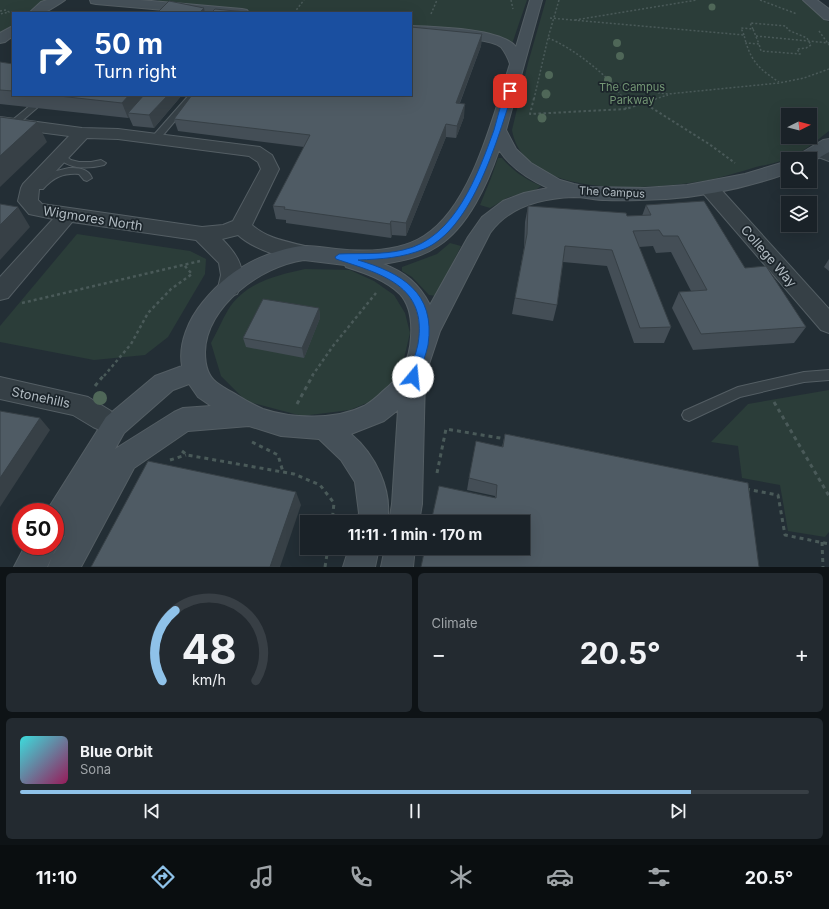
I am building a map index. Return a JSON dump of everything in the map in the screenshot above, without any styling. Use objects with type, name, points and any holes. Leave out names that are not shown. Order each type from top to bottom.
[{"type":"main road","points":[[37,12],[46,5],[59,0]]},
{"type":"main road","points":[[96,0],[146,2],[233,12]]},
{"type":"main road","points":[[250,429],[202,384],[196,371],[193,361],[193,344],[199,326],[212,305],[229,288],[253,269],[278,260],[305,253],[339,257],[385,256],[405,253],[422,247],[440,235],[463,209],[472,194],[497,130],[536,0]]},
{"type":"main road","points":[[809,0],[829,16]]},
{"type":"main road","points":[[412,30],[489,39],[505,43],[518,64]]},
{"type":"main road","points":[[0,39],[12,31]]},
{"type":"main road","name":"The Campus","points":[[497,130],[508,151],[519,163],[543,178],[575,191],[605,194],[684,192],[755,178],[781,169]]},
{"type":"main road","points":[[405,515],[407,504],[413,377],[423,345],[463,264],[482,231],[492,218],[506,208],[535,197],[575,191]]},
{"type":"main road","points":[[339,257],[370,267],[396,278],[412,292],[421,309],[423,322],[423,345]]},
{"type":"main road","points":[[64,510],[115,425],[164,384],[196,371]]},
{"type":"main road","points":[[64,567],[124,459],[183,420],[250,429],[287,426],[325,428],[360,421],[386,406],[413,377]]},
{"type":"main road","points":[[325,428],[351,451],[369,478],[374,515]]},
{"type":"main road","points":[[30,567],[37,555]]},
{"type":"main road","points":[[359,567],[362,555]]},
{"type":"main road","points":[[397,567],[399,555]]},
{"type":"street","points":[[6,123],[82,134],[118,134],[254,151],[266,158],[270,169],[242,226],[250,235],[264,243],[283,249],[305,253]]},
{"type":"street","name":"Wigmores North","points":[[82,134],[60,155],[30,188],[28,201],[36,209],[67,215],[202,234],[226,232],[242,226]]},
{"type":"street","name":"College Way","points":[[709,188],[829,324]]},
{"type":"street","points":[[0,292],[67,215]]},
{"type":"street","points":[[202,234],[214,244],[231,265],[232,279],[229,288]]},
{"type":"street","name":"Stonehills","points":[[0,388],[79,405],[102,419]]},
{"type":"lane","points":[[6,123],[46,96]]},
{"type":"lane","points":[[155,139],[193,96]]},
{"type":"lane","points":[[60,155],[63,159],[69,162],[91,166],[100,163]]},
{"type":"lane","points":[[28,201],[54,174],[65,170],[83,172],[87,178]]},
{"type":"lane","points":[[689,415],[738,392],[804,377],[829,375]]},
{"type":"path","points":[[295,12],[304,0]]},
{"type":"path","points":[[489,39],[510,22],[513,15],[511,0]]},
{"type":"path","points":[[558,0],[530,114],[626,108],[668,94],[779,83],[804,78],[829,69]]},
{"type":"path","points":[[573,20],[582,17],[697,0]]},
{"type":"path","points":[[760,0],[801,15]]},
{"type":"path","points":[[0,11],[9,11],[7,13],[0,14]]},
{"type":"path","points":[[532,17],[744,35]]},
{"type":"path","points":[[750,23],[786,26],[788,30],[807,38],[811,46],[797,49],[800,54],[761,51],[753,28],[750,23]]},
{"type":"path","points":[[753,28],[741,28],[752,61],[757,67],[779,83]]},
{"type":"path","points":[[819,30],[829,44]]},
{"type":"path","points":[[756,36],[829,44]]},
{"type":"path","points":[[548,38],[554,39],[574,51],[621,96],[626,108]]},
{"type":"path","points":[[746,43],[759,44]]},
{"type":"path","points":[[607,82],[638,90],[668,94]]},
{"type":"path","points":[[644,102],[709,144],[738,165]]},
{"type":"path","points":[[16,304],[184,265],[212,258],[222,253]]},
{"type":"path","points":[[79,405],[131,344],[148,312],[170,289],[192,274],[184,265]]},
{"type":"path","points":[[295,408],[306,385],[336,338],[378,290]]},
{"type":"path","points":[[769,386],[774,403],[829,496]]},
{"type":"path","points":[[250,429],[278,455],[283,472]]},
{"type":"path","points":[[436,476],[446,429],[513,441]]},
{"type":"path","points":[[177,448],[187,455],[294,474],[320,485],[334,503],[333,515]]},
{"type":"path","points":[[740,488],[778,495],[785,535],[829,544]]},
{"type":"path","points":[[822,542],[823,567]]},
{"type":"path","points":[[325,567],[327,555]]},
{"type":"green space","points":[[0,0],[51,0],[31,12],[12,12],[12,26],[0,34]]},
{"type":"green space","points":[[159,0],[527,0],[512,44],[497,35],[412,27],[412,12],[255,12],[155,3]]},
{"type":"green space","name":"The Campus Parkway","points":[[546,0],[803,0],[829,22],[829,131],[817,140],[817,108],[781,108],[781,144],[812,144],[800,152],[781,152],[781,161],[775,163],[723,177],[681,184],[624,187],[593,185],[565,179],[540,169],[522,153],[512,130],[528,63]]},
{"type":"green space","points":[[498,158],[502,158],[510,167],[541,186],[530,192],[507,198],[490,208],[480,205]]},
{"type":"green space","points":[[77,234],[190,251],[206,259],[205,274],[168,337],[145,355],[94,360],[0,342],[0,326]]},
{"type":"green space","points":[[450,243],[461,246],[436,296],[429,295],[412,277],[402,271],[402,267],[437,254]]},
{"type":"green space","points":[[305,269],[350,270],[374,281],[394,295],[405,313],[410,333],[402,367],[381,397],[350,410],[302,416],[246,401],[221,376],[211,343],[228,310],[235,301],[243,293],[262,282],[273,277]]},
{"type":"green space","points":[[829,390],[829,532],[825,537],[788,531],[780,485],[742,478],[738,446],[711,442],[748,404]]},
{"type":"building","points":[[169,1],[204,8],[200,12],[158,12]]},
{"type":"building","points":[[215,9],[246,12],[212,12]]},
{"type":"building","points":[[412,27],[482,34],[456,103],[465,104],[457,126],[446,124],[406,223],[391,221],[390,224],[284,209],[285,207],[273,206],[310,135],[174,119],[191,96],[412,96]]},
{"type":"building","points":[[0,62],[12,64],[12,91],[0,90]]},
{"type":"building","points":[[59,96],[128,96],[122,103]]},
{"type":"building","points":[[143,96],[167,96],[149,115],[128,113]]},
{"type":"building","points":[[0,117],[37,122],[0,156]]},
{"type":"building","points":[[704,201],[745,268],[766,266],[806,327],[701,334],[679,292],[707,290],[678,236],[663,236],[659,230],[633,231],[671,327],[640,328],[612,250],[565,246],[557,305],[515,298],[527,234],[528,206],[626,213],[627,216],[651,215],[646,205]]},
{"type":"building","points":[[0,204],[18,207],[0,225]]},
{"type":"building","points":[[263,299],[319,308],[302,348],[243,338]]},
{"type":"building","points":[[0,411],[40,418],[0,478]]},
{"type":"building","points":[[505,434],[748,483],[759,567],[421,567],[424,555],[530,555],[530,515],[433,515],[439,486],[496,498],[497,485],[469,478],[476,441],[503,447]]},
{"type":"building","points":[[148,461],[296,492],[270,567],[91,567]]},
{"type":"route","points":[[413,377],[423,345],[423,322],[421,309],[412,292],[396,278],[370,267],[339,257],[385,256],[405,253],[422,247],[440,235],[463,209],[472,194],[497,130],[510,91]]}]
